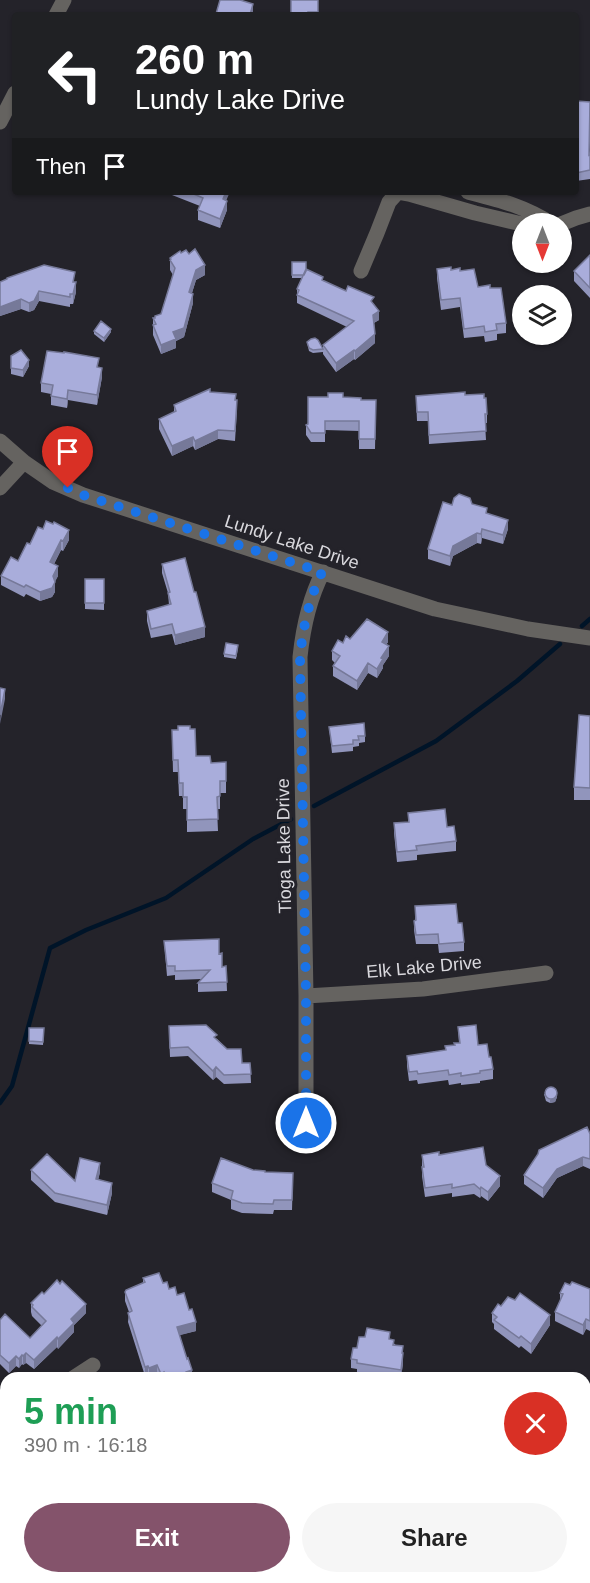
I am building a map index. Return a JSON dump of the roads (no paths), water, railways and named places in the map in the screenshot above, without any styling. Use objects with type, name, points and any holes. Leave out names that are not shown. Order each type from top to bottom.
[{"type":"street","points":[[0,122],[12,99]]},
{"type":"street","points":[[361,271],[389,202],[395,195]]},
{"type":"street","points":[[412,195],[512,222]]},
{"type":"street","points":[[479,195],[536,213]]},
{"type":"street","points":[[572,220],[590,214]]},
{"type":"street","name":"Lundy Lake Drive","points":[[0,441],[24,462],[53,482],[83,495],[435,609],[528,629],[590,638]]},
{"type":"street","points":[[0,488],[24,462]]},
{"type":"street","name":"Tioga Lake Drive","points":[[306,1123],[300,657],[303,630],[315,587],[322,572]]},
{"type":"street","name":"Elk Lake Drive","points":[[306,996],[423,989],[546,973]]},
{"type":"street","points":[[82,1372],[93,1365]]},
{"type":"waterway","points":[[582,626],[590,619]]},
{"type":"waterway","points":[[314,806],[436,741],[517,681],[560,644]]},
{"type":"waterway","points":[[0,1103],[12,1086],[50,948],[86,930],[166,898],[253,839],[291,819]]}]
